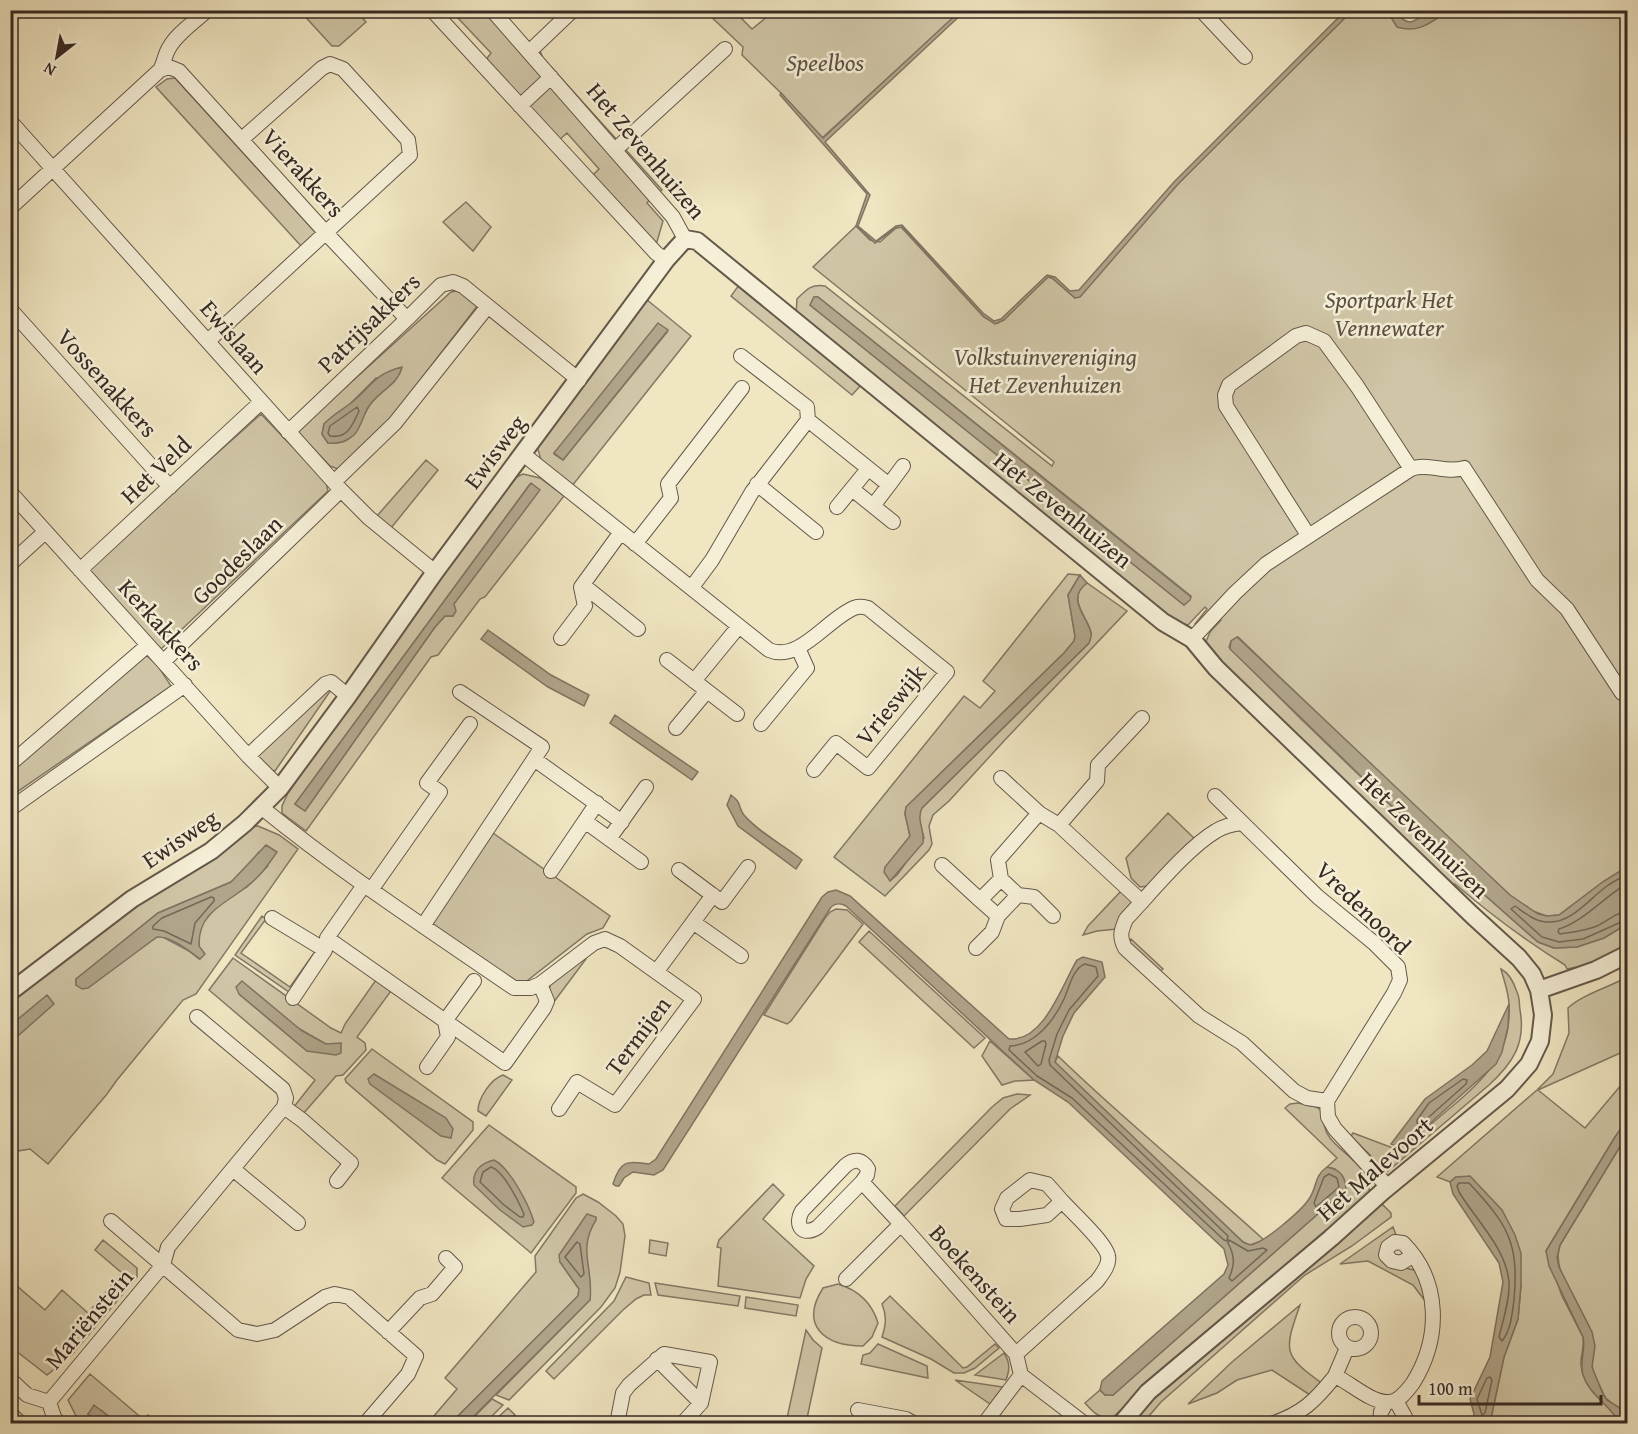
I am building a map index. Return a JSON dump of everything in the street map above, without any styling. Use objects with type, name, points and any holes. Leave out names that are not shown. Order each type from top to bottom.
[{"type":"street","points":[[10,208],[160,70],[173,42],[207,10]]},
{"type":"street","points":[[432,10],[656,253],[666,260]]},
{"type":"street","name":"Het Zevenhuizen","points":[[492,10],[673,216],[685,239],[704,246],[1163,622],[1192,639],[1216,668],[1513,951],[1532,974],[1539,990]]},
{"type":"street","points":[[529,52],[573,10]]},
{"type":"street","points":[[1201,10],[1245,57]]},
{"type":"street","points":[[616,149],[725,49]]},
{"type":"street","points":[[207,341],[410,155],[408,140],[343,69],[330,64],[322,68],[243,139]]},
{"type":"street","name":"Vierakkers","points":[[160,70],[170,67],[179,71],[407,320]]},
{"type":"street","name":"Het Zevenhuizen","points":[[520,106],[551,77]]},
{"type":"street","name":"Ewislaan","points":[[10,121],[338,486],[369,518],[435,572]]},
{"type":"street","name":"Ewisweg","points":[[10,992],[132,899],[212,851],[280,788],[435,572],[666,260],[685,239]]},
{"type":"street","name":"Patrijsakkers","points":[[288,432],[441,285],[453,282],[463,285],[579,380]]},
{"type":"street","points":[[338,486],[395,423],[488,306]]},
{"type":"street","name":"Vossenakkers","points":[[10,309],[170,487]]},
{"type":"street","points":[[1308,535],[1226,406],[1225,395],[1229,385],[1296,336],[1306,333],[1324,341],[1357,386],[1411,469]]},
{"type":"street","points":[[692,587],[712,560],[758,484],[808,420],[807,407],[741,356]]},
{"type":"street","points":[[635,544],[671,498],[668,484],[742,388]]},
{"type":"street","name":"Het Veld","points":[[80,570],[261,402]]},
{"type":"street","points":[[808,420],[889,485]]},
{"type":"street","points":[[523,454],[769,650],[777,654],[788,653],[798,648],[807,668],[761,724]]},
{"type":"street","points":[[873,506],[903,466]]},
{"type":"street","points":[[1192,639],[1252,576],[1285,550],[1414,467],[1457,470],[1464,468],[1537,580],[1567,609],[1623,693]]},
{"type":"street","points":[[837,507],[868,469]]},
{"type":"street","points":[[758,484],[816,532]]},
{"type":"street","name":"Goodeslaan","points":[[164,662],[338,486]]},
{"type":"street","points":[[852,489],[893,522]]},
{"type":"street","name":"Kerkakkers","points":[[10,492],[248,756],[280,788]]},
{"type":"street","points":[[10,564],[45,532]]},
{"type":"street","points":[[561,639],[585,606],[581,587],[621,532]]},
{"type":"street","points":[[583,585],[638,629]]},
{"type":"street","name":"Vrieswijk","points":[[798,648],[855,607],[868,608],[947,672],[868,768],[836,743],[814,770]]},
{"type":"street","points":[[694,681],[739,626]]},
{"type":"street","points":[[10,764],[148,645]]},
{"type":"street","points":[[667,660],[737,714]]},
{"type":"street","points":[[248,756],[325,684],[331,682],[348,696]]},
{"type":"street","points":[[10,809],[185,685]]},
{"type":"street","points":[[423,926],[542,747],[460,692]]},
{"type":"street","points":[[676,728],[707,692]]},
{"type":"street","points":[[1059,825],[1097,781],[1098,765],[1142,718]]},
{"type":"street","points":[[292,998],[326,944],[440,792],[428,783],[470,724]]},
{"type":"street","points":[[534,759],[622,822]]},
{"type":"street","points":[[1001,778],[1039,813],[1059,825],[1142,902]]},
{"type":"street","points":[[609,840],[646,787]]},
{"type":"street","name":"Vredenoord","points":[[1215,796],[1318,897],[1374,943],[1398,967],[1400,980],[1394,993],[1328,1101]]},
{"type":"street","points":[[551,871],[597,804]]},
{"type":"street","points":[[261,807],[368,888],[514,988],[531,988],[540,984],[547,1001],[505,1063],[326,944],[272,918]]},
{"type":"street","points":[[1039,813],[998,860],[1001,879],[1018,895],[1034,897],[1053,916]]},
{"type":"street","points":[[586,822],[641,862]]},
{"type":"street","points":[[1242,823],[1230,824],[1215,831],[1189,853],[1126,919],[1120,932],[1121,940],[1125,948],[1199,1017],[1242,1043],[1294,1091],[1307,1098],[1328,1101],[1328,1117],[1335,1129],[1388,1187]]},
{"type":"street","points":[[942,865],[998,916]]},
{"type":"street","points":[[679,870],[722,902],[748,867]]},
{"type":"street","points":[[980,900],[1001,879]]},
{"type":"street","name":"Termijen","points":[[657,971],[713,895]]},
{"type":"street","points":[[976,948],[992,932],[998,916],[1018,895]]},
{"type":"street","points":[[693,922],[741,956]]},
{"type":"street","name":"Termijen","points":[[540,984],[594,944],[605,939],[620,946],[694,999],[615,1105],[577,1082],[559,1109]]},
{"type":"street","points":[[1539,990],[1596,970],[1628,954]]},
{"type":"street","points":[[427,1067],[448,1037],[445,1021],[474,981]]},
{"type":"street","name":"Het Malevoort","points":[[1121,1424],[1148,1392],[1388,1187],[1507,1089],[1529,1064],[1540,1041],[1543,1015],[1539,990]]},
{"type":"street","points":[[197,1017],[283,1089],[286,1098],[284,1107],[351,1163],[337,1181]]},
{"type":"street","name":"Mariënstein","points":[[49,1402],[163,1265],[168,1247],[284,1107]]},
{"type":"street","points":[[858,1160],[865,1163],[868,1169],[862,1182],[812,1232],[800,1227],[798,1219],[802,1211],[851,1161],[858,1160]]},
{"type":"street","points":[[232,1169],[298,1222]]},
{"type":"street","name":"Boekenstein","points":[[862,1182],[1016,1354],[1021,1375]]},
{"type":"street","name":"Boekenstein","points":[[1016,1354],[1097,1281],[1106,1269],[1108,1256],[1103,1245],[1062,1201]]},
{"type":"street","name":"Mariënstein","points":[[111,1221],[238,1330],[257,1334],[275,1330],[325,1296],[335,1294],[349,1297],[416,1356],[408,1374],[365,1424]]},
{"type":"street","name":"Boekenstein","points":[[846,1279],[901,1224]]},
{"type":"street","points":[[1380,1424],[1381,1412],[1409,1389],[1421,1370],[1430,1347],[1433,1307],[1430,1288],[1425,1271],[1412,1256]]},
{"type":"street","points":[[388,1332],[420,1298],[432,1294],[455,1267],[446,1258]]},
{"type":"street","points":[[1271,1424],[1294,1420],[1312,1403],[1335,1376],[1347,1348]]},
{"type":"street","points":[[617,1424],[624,1393],[664,1354],[710,1362],[701,1403],[682,1424]]},
{"type":"street","points":[[657,1359],[701,1403]]},
{"type":"street","points":[[984,1424],[1021,1375],[1085,1424]]},
{"type":"street","points":[[1335,1376],[1370,1397],[1391,1402],[1405,1417],[1402,1424]]},
{"type":"street","points":[[10,1379],[27,1395],[49,1402],[59,1424]]},
{"type":"street","points":[[858,1410],[906,1419],[915,1424]]},
{"type":"green space","points":[[300,11],[356,11],[366,22],[339,46],[332,46]]},
{"type":"green space","points":[[464,11],[485,11],[544,77],[521,100],[485,61],[491,53],[457,17]]},
{"type":"green space","name":"Speelbos","points":[[705,11],[734,11],[752,29],[774,11],[961,11],[822,138],[742,55],[743,47]]},
{"type":"green space","name":"Sportpark Het Vennewater","points":[[1349,11],[1391,11],[1397,19],[1411,25],[1438,11],[1627,11],[1627,867],[1604,881],[1559,915],[1547,916],[1530,910],[1510,895],[1431,822],[1238,637],[1231,641],[1229,647],[1470,882],[1538,942],[1554,948],[1577,947],[1604,938],[1627,924],[1627,950],[1588,965],[1567,969],[1565,965],[1452,884],[1230,674],[1205,644],[1210,632],[1221,620],[1210,612],[1197,626],[1195,624],[1207,609],[1205,607],[1188,625],[1177,622],[796,315],[797,299],[801,295],[813,287],[825,286],[1052,466],[1054,462],[813,267],[856,226],[870,240],[880,242],[896,228],[901,227],[984,317],[998,323],[1048,277],[1075,298],[1178,184]],"holes":[[[814,297],[818,297],[1191,596],[1184,605],[810,305]]]},
{"type":"green space","points":[[540,51],[543,58],[617,140],[613,143],[540,56]]},
{"type":"green space","points":[[175,78],[316,233],[301,246],[156,87],[167,79]]},
{"type":"green space","points":[[550,83],[650,199],[647,203],[663,221],[656,245],[591,177],[599,169],[567,133],[558,141],[526,106]]},
{"type":"green space","points":[[626,150],[662,190],[657,194],[622,153]]},
{"type":"green space","points":[[466,202],[491,227],[473,251],[443,222]]},
{"type":"green space","points":[[739,285],[861,385],[852,395],[731,296]]},
{"type":"green space","points":[[461,291],[478,305],[391,418],[338,469],[330,466],[297,431],[451,292]],"holes":[[[376,378],[394,382],[373,401],[352,436],[346,441],[328,443],[322,434],[324,424],[350,404]]]},
{"type":"green space","points":[[646,299],[691,336],[572,486],[541,460],[537,446]],"holes":[[[668,331],[563,460],[554,453]]]},
{"type":"green space","points":[[261,414],[326,482],[328,491],[161,649],[89,571],[89,567]]},
{"type":"green space","points":[[426,460],[438,470],[391,528],[377,516]]},
{"type":"green space","points":[[523,474],[540,478],[564,496],[485,597],[480,599],[438,655],[431,657],[306,831],[282,813],[282,806],[288,793],[512,479]],"holes":[[[530,484],[453,604],[455,611],[453,616],[445,616],[435,627],[305,811],[295,804]]]},
{"type":"green space","points":[[1068,574],[1080,575],[1068,595],[1074,641],[906,807],[905,814],[910,836],[890,881],[924,838],[918,816],[922,808],[1089,643],[1091,633],[1078,602],[1081,589],[1087,583],[1127,611],[949,801],[933,815],[929,826],[932,844],[929,850],[885,896],[834,857],[964,696],[980,708],[995,691],[983,681]]},
{"type":"green space","points":[[145,654],[158,666],[171,686],[11,796],[10,771]]},
{"type":"green space","points":[[328,688],[331,690],[275,771],[269,770],[256,757],[260,749],[267,748]]},
{"type":"green space","points":[[1168,813],[1195,839],[1148,886],[1140,887],[1131,878],[1126,858]]},
{"type":"green space","points":[[258,826],[279,835],[298,849],[196,994],[183,1000],[48,1164],[30,1149],[11,1152],[10,1042],[53,1004],[47,996],[11,1025],[11,1000],[122,913],[250,827]],"holes":[[[259,852],[268,866],[247,887],[219,904],[201,925],[199,959],[161,936],[76,985],[76,979],[158,913],[231,882]]]},
{"type":"green space","points":[[493,833],[610,916],[603,928],[587,934],[519,987],[431,923]]},
{"type":"green space","points":[[1123,889],[1133,902],[1117,929],[1083,935],[1088,926]]},
{"type":"green space","points":[[836,909],[847,910],[863,924],[791,1021],[787,1024],[764,1015],[825,918]]},
{"type":"green space","points":[[262,916],[266,919],[241,953],[290,987],[314,953],[315,957],[289,992],[235,955]]},
{"type":"green space","points":[[869,931],[985,1038],[974,1048],[859,942]]},
{"type":"green space","points":[[1131,939],[1163,969],[1158,973],[1127,943]]},
{"type":"green space","points":[[583,957],[586,959],[553,1003],[548,993],[551,983]]},
{"type":"green space","points":[[233,958],[341,1033],[376,980],[391,991],[357,1037],[365,1043],[366,1050],[343,1075],[336,1076],[303,1114],[293,1108],[315,1080],[209,990]],"holes":[[[239,994],[326,1044],[307,1051]]]},
{"type":"green space","points":[[1501,969],[1513,982],[1518,994],[1521,1033],[1516,1052],[1505,1069],[1489,1085],[1387,1172],[1351,1136],[1353,1133],[1398,1150],[1461,1099],[1484,1077],[1500,1052],[1509,1022],[1508,996]]},
{"type":"green space","points":[[1627,977],[1627,1050],[1538,1090],[1585,1128],[1627,1078],[1627,1120],[1546,1251],[1562,1296],[1583,1337],[1581,1362],[1583,1375],[1592,1390],[1620,1423],[1490,1423],[1504,1357],[1518,1319],[1521,1285],[1456,1177],[1450,1182],[1437,1177],[1553,1074],[1569,1033],[1568,1008],[1580,999]]},
{"type":"green space","points":[[990,1041],[1034,1080],[1015,1081],[1002,1085],[982,1056]]},
{"type":"green space","points":[[372,1049],[473,1122],[473,1130],[445,1164],[437,1160],[346,1082],[345,1079]]},
{"type":"green space","points":[[1058,1056],[1264,1240],[1250,1245],[1243,1242],[1062,1071],[1055,1062]]},
{"type":"green space","points":[[503,1075],[512,1080],[486,1116],[478,1111],[480,1100],[490,1085]]},
{"type":"green space","points":[[1017,1094],[1030,1095],[1010,1109],[904,1216],[895,1206],[992,1107],[1003,1098]]},
{"type":"green space","points":[[1298,1103],[1316,1107],[1322,1111],[1328,1135],[1362,1170],[1369,1185],[1369,1195],[1166,1368],[1112,1418],[1097,1414],[1085,1403],[1100,1390],[1105,1395],[1113,1395],[1346,1189],[1335,1169],[1327,1167],[1337,1158],[1285,1108],[1290,1104]]},
{"type":"green space","points":[[489,1125],[576,1187],[576,1193],[531,1253],[442,1178]]},
{"type":"green space","points":[[1627,1135],[1627,1416],[1606,1398],[1595,1377],[1592,1365],[1594,1342],[1592,1334],[1563,1279],[1558,1256],[1560,1245]]},
{"type":"green space","points":[[773,1184],[784,1195],[763,1219],[814,1266],[806,1279],[800,1298],[718,1286],[721,1248],[717,1247],[719,1240]]},
{"type":"green space","points":[[583,1194],[598,1202],[623,1224],[625,1236],[620,1272],[615,1288],[601,1307],[509,1400],[496,1395],[590,1300],[586,1243],[596,1217],[560,1262],[579,1289],[578,1296],[451,1423],[427,1424],[457,1389],[445,1378],[536,1272],[535,1256],[576,1198]]},
{"type":"green space","points":[[1379,1204],[1391,1213],[1391,1217],[1352,1246],[1305,1275],[1161,1402],[1143,1423],[1130,1424],[1153,1397]]},
{"type":"green space","points":[[1393,1227],[1396,1235],[1386,1244],[1393,1265],[1418,1271],[1429,1306],[1413,1285],[1368,1261],[1340,1264]]},
{"type":"green space","points":[[103,1240],[137,1268],[137,1277],[72,1355],[47,1375],[11,1347],[11,1281],[45,1310],[62,1290],[88,1313],[122,1273],[95,1250]]},
{"type":"green space","points":[[650,1240],[668,1243],[666,1256],[649,1253]]},
{"type":"green space","points":[[626,1277],[649,1283],[651,1295],[644,1295],[636,1299],[623,1310],[554,1379],[546,1371],[614,1301]]},
{"type":"green space","points":[[655,1283],[740,1296],[738,1306],[658,1295]]},
{"type":"green space","points":[[838,1284],[863,1298],[872,1309],[878,1323],[872,1337],[863,1346],[849,1345],[827,1338],[815,1323],[816,1301],[823,1288]]},
{"type":"green space","points":[[890,1296],[963,1368],[995,1344],[999,1348],[975,1368],[964,1373],[954,1373],[931,1359],[882,1337],[885,1313],[882,1304]]},
{"type":"green space","points":[[746,1297],[798,1305],[796,1316],[745,1308]]},
{"type":"green space","points":[[1300,1305],[1291,1333],[1290,1351],[1300,1366],[1323,1384],[1313,1397],[1272,1370],[1237,1380],[1217,1393],[1188,1404],[1232,1362]]},
{"type":"green space","points":[[806,1330],[822,1348],[806,1423],[786,1423]]},
{"type":"green space","points":[[878,1344],[927,1366],[928,1378],[861,1364],[863,1355],[870,1353]]},
{"type":"green space","points":[[1004,1353],[1009,1366],[1006,1380],[975,1375]]},
{"type":"green space","points":[[90,1374],[144,1420],[148,1415],[157,1423],[117,1423],[101,1410],[88,1414],[99,1423],[85,1423],[76,1416],[68,1400]]},
{"type":"green space","points":[[955,1380],[1003,1387],[990,1404]]},
{"type":"green space","points":[[492,1399],[503,1405],[485,1423],[468,1423]]},
{"type":"green space","points":[[10,1404],[32,1423],[12,1423]]},
{"type":"green space","points":[[508,1408],[515,1415],[506,1423],[492,1423]]},
{"type":"water","points":[[961,10],[965,11],[825,142],[870,195],[858,226],[876,241],[896,226],[902,225],[983,313],[994,321],[1001,319],[1047,275],[1055,277],[1070,291],[1079,290],[1174,182],[1345,11],[1352,11],[1178,184],[1080,297],[1075,298],[1048,277],[1004,320],[995,324],[984,317],[902,227],[896,228],[875,243],[856,226],[867,194],[780,95],[781,93],[823,138]]},
{"type":"water","points":[[1433,10],[1448,11],[1424,26],[1405,29],[1397,27],[1387,11],[1396,11],[1401,18],[1410,22]]},
{"type":"water","points":[[814,297],[818,297],[1191,597],[1190,600],[1184,605],[810,305]]},
{"type":"water","points":[[658,323],[668,330],[563,460],[554,453]]},
{"type":"water","points":[[402,367],[397,379],[369,406],[354,435],[342,442],[328,443],[322,434],[324,424],[379,377]]},
{"type":"water","points":[[531,483],[540,490],[454,604],[456,611],[453,616],[445,616],[435,627],[305,811],[295,804]]},
{"type":"water","points":[[1080,575],[1087,583],[1078,595],[1078,602],[1091,633],[1089,643],[922,808],[920,817],[923,843],[890,881],[884,872],[885,867],[910,836],[905,814],[906,807],[1074,641],[1068,595]]},
{"type":"water","points":[[488,630],[551,675],[589,695],[584,706],[548,687],[481,639]]},
{"type":"water","points":[[1237,637],[1510,895],[1538,914],[1559,915],[1604,881],[1627,867],[1627,924],[1604,938],[1577,947],[1554,948],[1538,942],[1470,882],[1230,649],[1231,641]]},
{"type":"water","points":[[615,715],[698,772],[692,780],[610,723]]},
{"type":"water","points":[[731,795],[750,821],[802,860],[796,869],[738,826],[727,805]]},
{"type":"water","points":[[266,845],[277,852],[267,866],[251,883],[214,911],[203,925],[199,946],[205,954],[200,959],[174,941],[157,937],[88,988],[82,989],[76,985],[76,979],[158,913],[231,882]]},
{"type":"water","points":[[836,890],[850,896],[1009,1039],[1021,1037],[1042,1022],[1077,960],[1083,957],[1102,962],[1105,977],[1074,1013],[1063,1036],[1055,1062],[1243,1242],[1250,1245],[1264,1239],[1291,1218],[1309,1199],[1320,1174],[1327,1167],[1341,1174],[1345,1180],[1346,1189],[1113,1395],[1105,1395],[1100,1390],[1102,1381],[1224,1274],[1228,1265],[1224,1249],[1068,1102],[1034,1080],[842,904],[831,907],[663,1170],[654,1175],[633,1172],[624,1178],[619,1186],[613,1184],[618,1171],[625,1164],[635,1162],[649,1164],[656,1159],[822,897]]},
{"type":"water","points":[[242,981],[302,1031],[326,1044],[341,1043],[341,1053],[336,1055],[307,1051],[239,994],[236,987]]},
{"type":"water","points":[[47,995],[54,1004],[11,1042],[11,1025]]},
{"type":"water","points":[[1509,1004],[1508,1027],[1502,1052],[1496,1064],[1408,1143],[1400,1148],[1391,1144],[1425,1099],[1472,1065],[1487,1051]]},
{"type":"water","points":[[374,1074],[446,1118],[453,1129],[451,1138],[441,1136],[370,1084],[368,1079]]},
{"type":"water","points":[[1627,1120],[1627,1135],[1560,1245],[1557,1258],[1559,1267],[1592,1332],[1595,1346],[1592,1367],[1603,1394],[1627,1416],[1627,1423],[1620,1424],[1590,1388],[1583,1375],[1583,1337],[1549,1266],[1546,1251]]},
{"type":"water","points":[[494,1160],[506,1171],[518,1188],[532,1215],[534,1222],[532,1225],[523,1227],[500,1210],[474,1185],[474,1176],[478,1168]]},
{"type":"water","points":[[1470,1176],[1502,1210],[1521,1253],[1518,1319],[1504,1357],[1490,1423],[1473,1423],[1474,1414],[1470,1399],[1490,1357],[1503,1282],[1499,1263],[1453,1194],[1450,1182],[1456,1177]]},
{"type":"water","points":[[587,1214],[596,1217],[590,1231],[587,1250],[590,1300],[467,1423],[451,1423],[578,1296],[579,1289],[560,1262],[559,1255]]},
{"type":"water","points":[[94,1405],[117,1423],[99,1423],[88,1414]]},
{"type":"park label","name":"Volkstuinvereniging Het Zevenhuizen","points":[[1045,371]]}]
